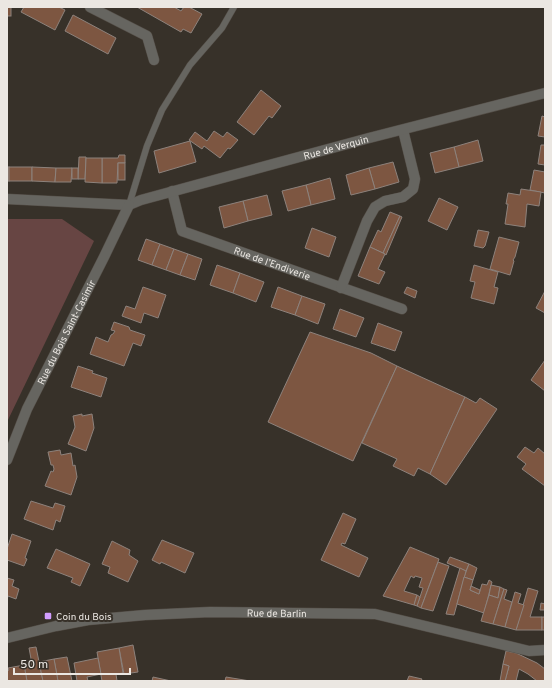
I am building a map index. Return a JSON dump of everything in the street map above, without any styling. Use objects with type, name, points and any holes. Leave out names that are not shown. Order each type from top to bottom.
[{"type":"street","points":[[90,7],[147,36],[154,60]]},
{"type":"street","name":"Rue de Verquin","points":[[129,205],[140,200],[172,191],[369,138],[545,93]]},
{"type":"street","points":[[341,288],[367,222],[375,207],[385,201],[403,196],[413,189],[416,179],[403,130]]},
{"type":"street","name":"Rue de l’Endiverie","points":[[172,191],[182,231],[402,309]]},
{"type":"street","points":[[7,199],[129,205]]},
{"type":"street","name":"Rue du Bois Saint-Casimir","points":[[7,460],[26,409],[104,258],[129,205]]},
{"type":"street","name":"Rue de Barlin","points":[[7,638],[88,620],[145,615],[210,612],[375,614],[529,651],[545,650]]},
{"type":"lane","points":[[129,205],[147,146],[162,110],[190,65],[222,28],[234,7]]},
{"type":"shaded area","points":[[7,219],[62,219],[94,241],[7,422]]},
{"type":"building","points":[[7,7],[11,7],[11,16],[7,16]]},
{"type":"building","points":[[24,7],[59,7],[65,10],[55,30],[21,12]]},
{"type":"building","points":[[137,7],[174,7],[181,11],[184,7],[189,7],[202,14],[191,33],[183,29],[181,32]]},
{"type":"building","points":[[73,15],[116,38],[108,54],[65,31]]},
{"type":"building","points":[[261,90],[281,106],[272,118],[269,116],[254,135],[237,122]]},
{"type":"building","points":[[542,116],[545,117],[545,137],[538,136]]},
{"type":"building","points":[[214,131],[223,137],[227,132],[238,140],[230,149],[228,148],[220,158],[204,146],[202,149],[189,140],[195,132],[207,141]]},
{"type":"building","points":[[478,140],[483,161],[459,167],[454,147]]},
{"type":"building","points":[[190,141],[196,162],[159,173],[154,151]]},
{"type":"building","points":[[541,145],[545,145],[545,165],[538,164]]},
{"type":"building","points":[[454,147],[459,167],[435,173],[430,153]]},
{"type":"building","points":[[119,155],[125,155],[125,163],[118,163],[117,183],[102,183],[102,158],[118,158]]},
{"type":"building","points":[[79,157],[86,157],[85,179],[78,179]]},
{"type":"building","points":[[86,158],[102,158],[102,183],[85,182]]},
{"type":"building","points":[[393,162],[399,182],[375,189],[369,168]]},
{"type":"building","points":[[118,163],[125,163],[125,180],[118,180]]},
{"type":"building","points":[[7,167],[9,167],[9,181],[7,181]]},
{"type":"building","points":[[9,167],[32,167],[32,181],[9,181]]},
{"type":"building","points":[[32,167],[56,168],[55,182],[32,181]]},
{"type":"building","points":[[56,168],[72,168],[71,182],[55,182]]},
{"type":"building","points":[[72,168],[78,168],[78,179],[72,179]]},
{"type":"building","points":[[369,168],[375,189],[351,195],[346,175]]},
{"type":"building","points":[[534,170],[545,172],[545,193],[530,190]]},
{"type":"building","points":[[330,178],[335,199],[311,205],[306,185]]},
{"type":"building","points":[[306,185],[311,205],[288,211],[282,191]]},
{"type":"building","points":[[521,189],[541,192],[539,206],[527,204],[525,227],[505,224],[508,193],[520,195]]},
{"type":"building","points":[[267,195],[272,215],[248,221],[243,201]]},
{"type":"building","points":[[439,198],[458,207],[447,230],[428,221]]},
{"type":"building","points":[[243,201],[248,221],[224,228],[219,207]]},
{"type":"building","points":[[390,212],[400,216],[383,253],[370,247],[378,230],[381,232]]},
{"type":"building","points":[[400,216],[402,217],[386,255],[383,253]]},
{"type":"building","points":[[312,228],[336,237],[329,257],[305,248]]},
{"type":"building","points":[[478,230],[489,232],[483,248],[474,246]]},
{"type":"building","points":[[499,237],[519,242],[510,275],[490,269]]},
{"type":"building","points":[[146,239],[160,244],[152,265],[138,260]]},
{"type":"building","points":[[160,244],[174,249],[166,270],[152,265]]},
{"type":"building","points":[[370,247],[385,254],[378,269],[385,272],[379,284],[358,276]]},
{"type":"building","points":[[174,249],[188,254],[180,275],[166,270]]},
{"type":"building","points":[[188,254],[202,259],[195,280],[180,275]]},
{"type":"building","points":[[217,265],[240,273],[233,293],[210,285]]},
{"type":"building","points":[[474,265],[498,272],[494,287],[498,288],[494,304],[471,298],[475,282],[470,281]]},
{"type":"building","points":[[240,273],[264,282],[256,302],[233,293]]},
{"type":"building","points":[[143,287],[166,295],[158,318],[144,313],[141,323],[122,316],[126,306],[135,309]]},
{"type":"building","points":[[278,287],[302,296],[295,315],[271,307]]},
{"type":"building","points":[[407,287],[417,291],[415,298],[404,293]]},
{"type":"building","points":[[545,291],[545,313],[536,308]]},
{"type":"building","points":[[302,296],[325,304],[318,324],[295,315]]},
{"type":"building","points":[[340,309],[364,318],[356,337],[333,329]]},
{"type":"building","points":[[114,322],[145,335],[141,346],[133,343],[124,366],[90,354],[96,337],[108,342],[111,335],[115,331],[111,330]]},
{"type":"building","points":[[378,323],[402,332],[395,351],[371,343]]},
{"type":"building","points":[[310,332],[371,353],[397,366],[353,461],[268,422]]},
{"type":"building","points":[[545,360],[545,391],[531,380]]},
{"type":"building","points":[[78,366],[107,378],[101,397],[71,387]]},
{"type":"building","points":[[397,366],[465,397],[430,474],[418,468],[414,476],[393,466],[397,459],[362,443]]},
{"type":"building","points":[[465,397],[476,403],[480,398],[497,409],[446,485],[430,474]]},
{"type":"building","points":[[82,414],[82,416],[92,414],[94,428],[86,451],[68,444],[75,427],[73,416]]},
{"type":"building","points":[[525,447],[534,453],[538,448],[545,454],[545,486],[522,469],[526,464],[517,457]]},
{"type":"building","points":[[60,450],[61,455],[71,453],[73,466],[75,465],[77,477],[71,495],[45,486],[51,471],[53,472],[54,469],[53,465],[51,465],[48,452]]},
{"type":"building","points":[[31,501],[53,508],[55,503],[65,506],[60,522],[56,520],[53,530],[24,519]]},
{"type":"building","points":[[343,513],[356,519],[345,544],[342,543],[341,545],[368,558],[359,577],[321,560]]},
{"type":"building","points":[[12,534],[31,541],[24,566],[7,560],[7,549]]},
{"type":"building","points":[[162,540],[194,553],[185,573],[161,562],[160,564],[152,560]]},
{"type":"building","points":[[112,541],[130,550],[129,555],[138,561],[128,582],[108,573],[110,567],[102,564]]},
{"type":"building","points":[[410,547],[439,559],[421,608],[417,606],[423,588],[419,587],[422,578],[415,576],[414,578],[411,576],[404,591],[417,595],[414,605],[383,596]]},
{"type":"building","points":[[56,549],[90,564],[80,586],[71,582],[73,578],[47,568]]},
{"type":"building","points":[[450,557],[469,564],[466,571],[447,563]]},
{"type":"building","points":[[438,562],[449,566],[433,611],[421,608]]},
{"type":"building","points":[[469,564],[477,568],[473,580],[464,577]]},
{"type":"building","points":[[460,568],[466,571],[454,615],[446,614]]},
{"type":"building","points":[[464,577],[473,580],[470,590],[479,594],[482,584],[487,585],[489,580],[492,582],[484,613],[457,604]]},
{"type":"building","points":[[7,578],[14,580],[12,586],[19,589],[16,599],[8,596],[7,600]]},
{"type":"building","points":[[491,585],[500,587],[498,598],[489,595]]},
{"type":"building","points":[[471,586],[480,590],[479,594],[470,590]]},
{"type":"building","points":[[500,587],[504,589],[493,624],[481,621],[489,595],[498,598]]},
{"type":"building","points":[[528,588],[538,591],[530,617],[542,617],[542,630],[516,630]]},
{"type":"building","points":[[504,589],[507,590],[504,599],[512,602],[505,627],[493,624]]},
{"type":"building","points":[[515,592],[521,594],[518,603],[524,605],[516,630],[505,627]]},
{"type":"building","points":[[417,595],[420,597],[417,606],[414,605]]},
{"type":"building","points":[[541,603],[545,604],[545,610],[540,610]]},
{"type":"building","points":[[542,617],[545,617],[545,630],[542,630]]},
{"type":"building","points":[[133,645],[138,672],[124,674],[119,648]]},
{"type":"building","points":[[36,647],[43,681],[27,681],[24,665],[32,664],[29,648]]},
{"type":"building","points":[[119,648],[123,673],[116,674],[117,681],[102,681],[97,652]]},
{"type":"building","points":[[506,651],[516,653],[537,663],[545,669],[545,681],[537,681],[519,669],[516,681],[505,681],[509,666],[503,664]]},
{"type":"building","points":[[67,657],[72,681],[58,681],[54,659]]},
{"type":"building","points":[[98,658],[101,674],[87,677],[88,681],[77,681],[74,663]]},
{"type":"building","points":[[54,659],[58,681],[43,681],[39,662]]},
{"type":"building","points":[[503,664],[509,666],[505,681],[500,681]]},
{"type":"building","points":[[24,665],[27,681],[7,681],[8,668]]},
{"type":"building","points":[[409,676],[422,679],[421,681],[407,681]]},
{"type":"building","points":[[153,677],[171,681],[152,681]]},
{"type":"building","points":[[226,677],[250,681],[225,681]]},
{"type":"place","name":"Coin du Bois","points":[[48,616]]}]
